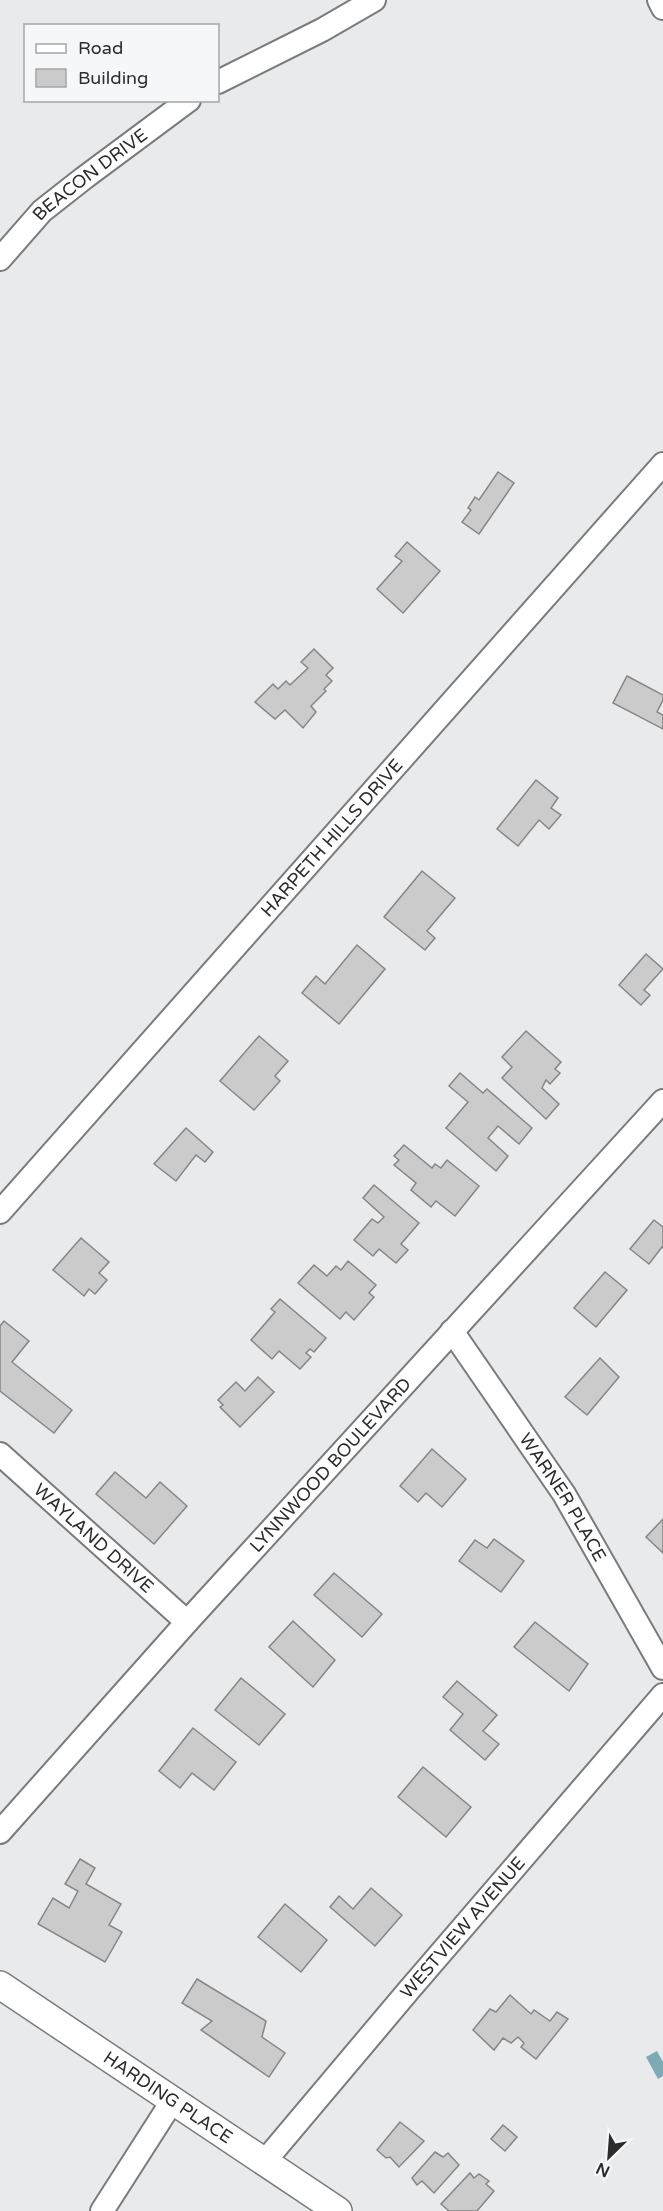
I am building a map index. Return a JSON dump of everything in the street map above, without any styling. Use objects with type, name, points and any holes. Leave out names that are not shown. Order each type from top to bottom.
[{"type":"main road","name":"HARDING PLACE","points":[[0,1985],[338,2211]]},
{"type":"street","points":[[219,82],[322,30],[374,0]]},
{"type":"street","points":[[659,0],[663,8]]},
{"type":"street","name":"BEACON DRIVE","points":[[0,259],[42,211],[186,102]]},
{"type":"street","name":"HARPETH HILLS DRIVE","points":[[0,1212],[663,464]]},
{"type":"street","name":"LYNNWOOD BOULEVARD","points":[[0,1832],[187,1622],[663,1101]]},
{"type":"street","name":"WARNER PLACE","points":[[452,1331],[564,1494],[663,1668]]},
{"type":"street","name":"WAYLAND DRIVE","points":[[0,1454],[187,1622]]},
{"type":"street","name":"WESTVIEW AVENUE","points":[[265,2161],[416,1981],[663,1695]]},
{"type":"street","points":[[102,2211],[173,2100]]},
{"type":"water","points":[[657,2051],[663,2062],[663,2076],[658,2079],[646,2057]]},
{"type":"building","points":[[498,472],[514,483],[479,534],[462,522],[471,510],[468,508],[475,497],[479,500]]},
{"type":"building","points":[[407,542],[440,571],[403,613],[377,589],[402,561],[395,556]]},
{"type":"building","points":[[314,649],[333,668],[326,675],[332,681],[324,689],[326,691],[311,706],[316,712],[303,728],[285,710],[275,719],[255,702],[273,684],[278,689],[286,681],[290,685],[308,668],[301,662]]},
{"type":"building","points":[[627,676],[663,695],[657,712],[663,715],[663,729],[613,703]]},
{"type":"building","points":[[536,780],[558,798],[551,808],[561,815],[549,829],[539,820],[518,846],[497,829]]},
{"type":"building","points":[[422,871],[455,898],[427,931],[435,938],[425,950],[384,917]]},
{"type":"building","points":[[357,945],[385,969],[339,1024],[302,993],[316,976],[325,984]]},
{"type":"building","points":[[646,954],[663,969],[644,990],[650,995],[641,1005],[619,985]]},
{"type":"building","points":[[526,1031],[561,1062],[555,1069],[560,1073],[550,1084],[546,1080],[542,1088],[559,1104],[546,1119],[502,1078],[512,1067],[502,1057]]},
{"type":"building","points":[[259,1036],[288,1061],[275,1076],[280,1081],[254,1110],[220,1081]]},
{"type":"building","points":[[460,1073],[483,1093],[487,1089],[532,1128],[519,1144],[498,1126],[488,1138],[508,1156],[496,1171],[446,1128],[468,1102],[449,1086]]},
{"type":"building","points":[[186,1128],[213,1152],[205,1162],[196,1155],[176,1181],[154,1164]]},
{"type":"building","points":[[404,1145],[432,1168],[435,1164],[441,1168],[447,1160],[479,1186],[455,1216],[436,1201],[431,1207],[411,1190],[416,1183],[394,1165],[399,1160],[394,1156]]},
{"type":"building","points":[[374,1185],[419,1223],[401,1244],[408,1250],[396,1263],[379,1249],[373,1256],[354,1240],[372,1219],[378,1223],[384,1217],[363,1198]]},
{"type":"building","points":[[654,1220],[663,1227],[663,1248],[649,1264],[630,1249]]},
{"type":"building","points":[[81,1238],[109,1262],[99,1273],[107,1280],[95,1294],[89,1289],[84,1296],[53,1270]]},
{"type":"building","points":[[348,1261],[376,1285],[369,1293],[374,1297],[354,1320],[346,1312],[340,1319],[298,1283],[314,1265],[327,1276],[336,1266],[341,1270]]},
{"type":"building","points":[[605,1272],[627,1290],[596,1327],[574,1308]]},
{"type":"building","points":[[280,1299],[326,1338],[314,1352],[310,1349],[306,1353],[311,1357],[300,1369],[279,1351],[272,1359],[251,1340],[275,1312],[271,1309]]},
{"type":"building","points":[[4,1321],[29,1341],[12,1362],[72,1410],[54,1433],[0,1391],[0,1326]]},
{"type":"building","points":[[600,1358],[619,1377],[587,1415],[565,1397]]},
{"type":"building","points":[[258,1377],[274,1392],[240,1427],[220,1407],[223,1405],[218,1400],[236,1382],[245,1391]]},
{"type":"building","points":[[432,1449],[466,1479],[442,1507],[426,1493],[418,1502],[400,1486]]},
{"type":"building","points":[[115,1472],[146,1498],[160,1482],[187,1506],[154,1544],[96,1494]]},
{"type":"building","points":[[663,1519],[663,1553],[646,1537]]},
{"type":"building","points":[[494,1539],[524,1561],[501,1592],[459,1561],[475,1540],[487,1548]]},
{"type":"building","points":[[334,1573],[382,1614],[362,1637],[314,1595]]},
{"type":"building","points":[[293,1621],[335,1660],[313,1687],[269,1647]]},
{"type":"building","points":[[535,1622],[588,1664],[569,1691],[514,1647]]},
{"type":"building","points":[[241,1678],[285,1714],[259,1745],[215,1710]]},
{"type":"building","points":[[457,1681],[497,1715],[483,1731],[499,1744],[485,1760],[450,1730],[463,1714],[443,1697]]},
{"type":"building","points":[[193,1728],[236,1762],[214,1790],[192,1773],[180,1788],[159,1771]]},
{"type":"building","points":[[423,1767],[471,1807],[446,1837],[398,1797]]},
{"type":"building","points":[[80,1859],[95,1868],[86,1884],[121,1904],[109,1925],[122,1932],[105,1962],[38,1924],[53,1898],[69,1908],[78,1891],[65,1884]]},
{"type":"building","points":[[371,1888],[402,1915],[375,1946],[330,1907],[339,1896],[353,1909]]},
{"type":"building","points":[[285,1904],[327,1940],[301,1972],[258,1937]]},
{"type":"building","points":[[197,1979],[266,2021],[262,2037],[285,2053],[269,2077],[201,2030],[212,2021],[182,2003]]},
{"type":"building","points":[[510,1995],[531,2014],[534,2010],[550,2021],[557,2012],[568,2019],[536,2059],[521,2047],[524,2043],[518,2037],[511,2043],[503,2038],[494,2050],[473,2030],[490,2009],[496,2012]]},
{"type":"building","points":[[400,2122],[424,2141],[399,2167],[390,2157],[386,2158],[377,2150]]},
{"type":"building","points":[[503,2125],[517,2137],[505,2151],[491,2139]]},
{"type":"building","points":[[435,2152],[443,2157],[448,2153],[459,2165],[434,2193],[422,2181],[417,2185],[412,2178]]},
{"type":"building","points":[[470,2173],[474,2178],[479,2174],[489,2181],[486,2184],[494,2191],[477,2211],[449,2211],[441,2204]]}]
